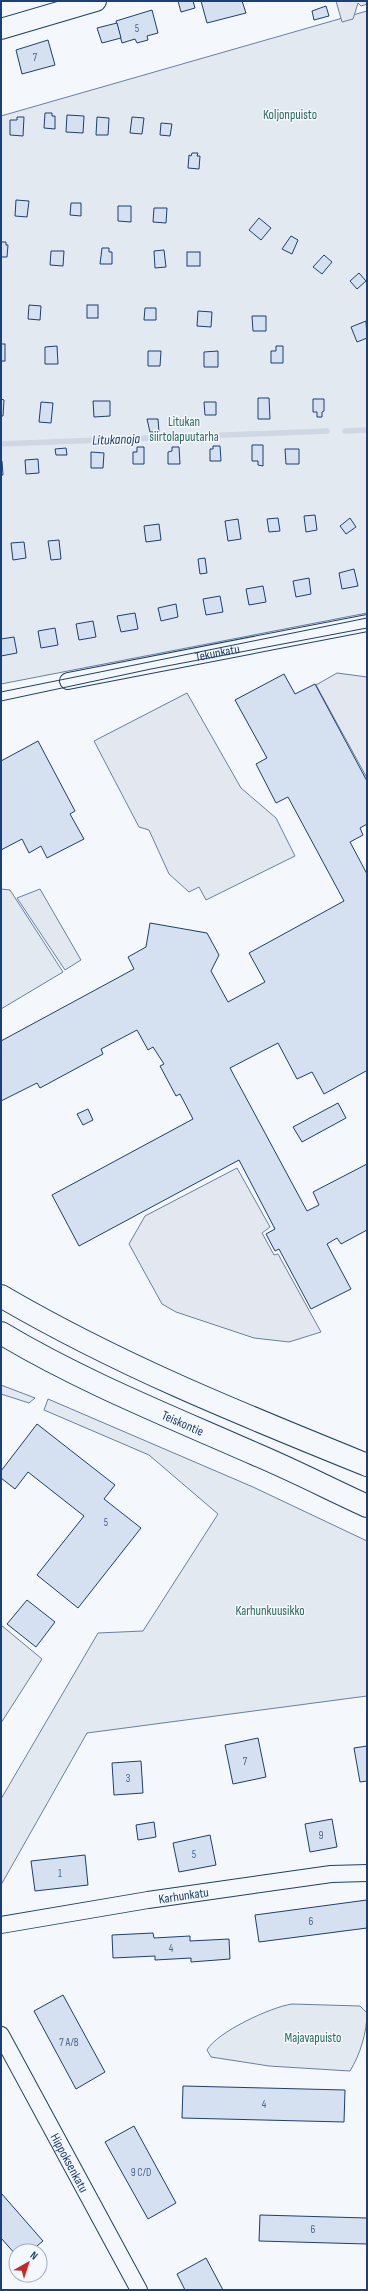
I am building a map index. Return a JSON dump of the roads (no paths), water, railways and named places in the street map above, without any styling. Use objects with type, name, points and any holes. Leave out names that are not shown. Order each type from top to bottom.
[{"type":"highway","points":[[1,1296],[92,1347],[165,1382],[269,1427],[363,1462]]},
{"type":"highway","name":"Teiskontie","points":[[1,1333],[66,1368],[146,1406],[367,1506]]},
{"type":"street","points":[[1,29],[96,1]]},
{"type":"street","name":"Tekunkatu","points":[[68,681],[367,623]]},
{"type":"street","name":"Karhunkatu","points":[[1,1925],[148,1900],[331,1874],[367,1873]]},
{"type":"street","name":"Hippoksenkatu","points":[[1,2035],[139,2290]]},
{"type":"waterway","name":"Litukanoja","points":[[345,431],[367,430]]},
{"type":"waterway","name":"Litukanoja","points":[[1,444],[327,431]]},
{"type":"tram line","points":[[1,692],[367,618]]},
{"type":"tram line","points":[[1,701],[151,669],[367,628]]},
{"type":"park label","name":"Koljonpuisto","points":[[290,114]]},
{"type":"park label","name":"Litukan siirtolapuutarha","points":[[184,428]]},
{"type":"park label","name":"Karhunkuusikko","points":[[270,1610]]},
{"type":"park label","name":"Majavapuisto","points":[[313,2037]]}]
